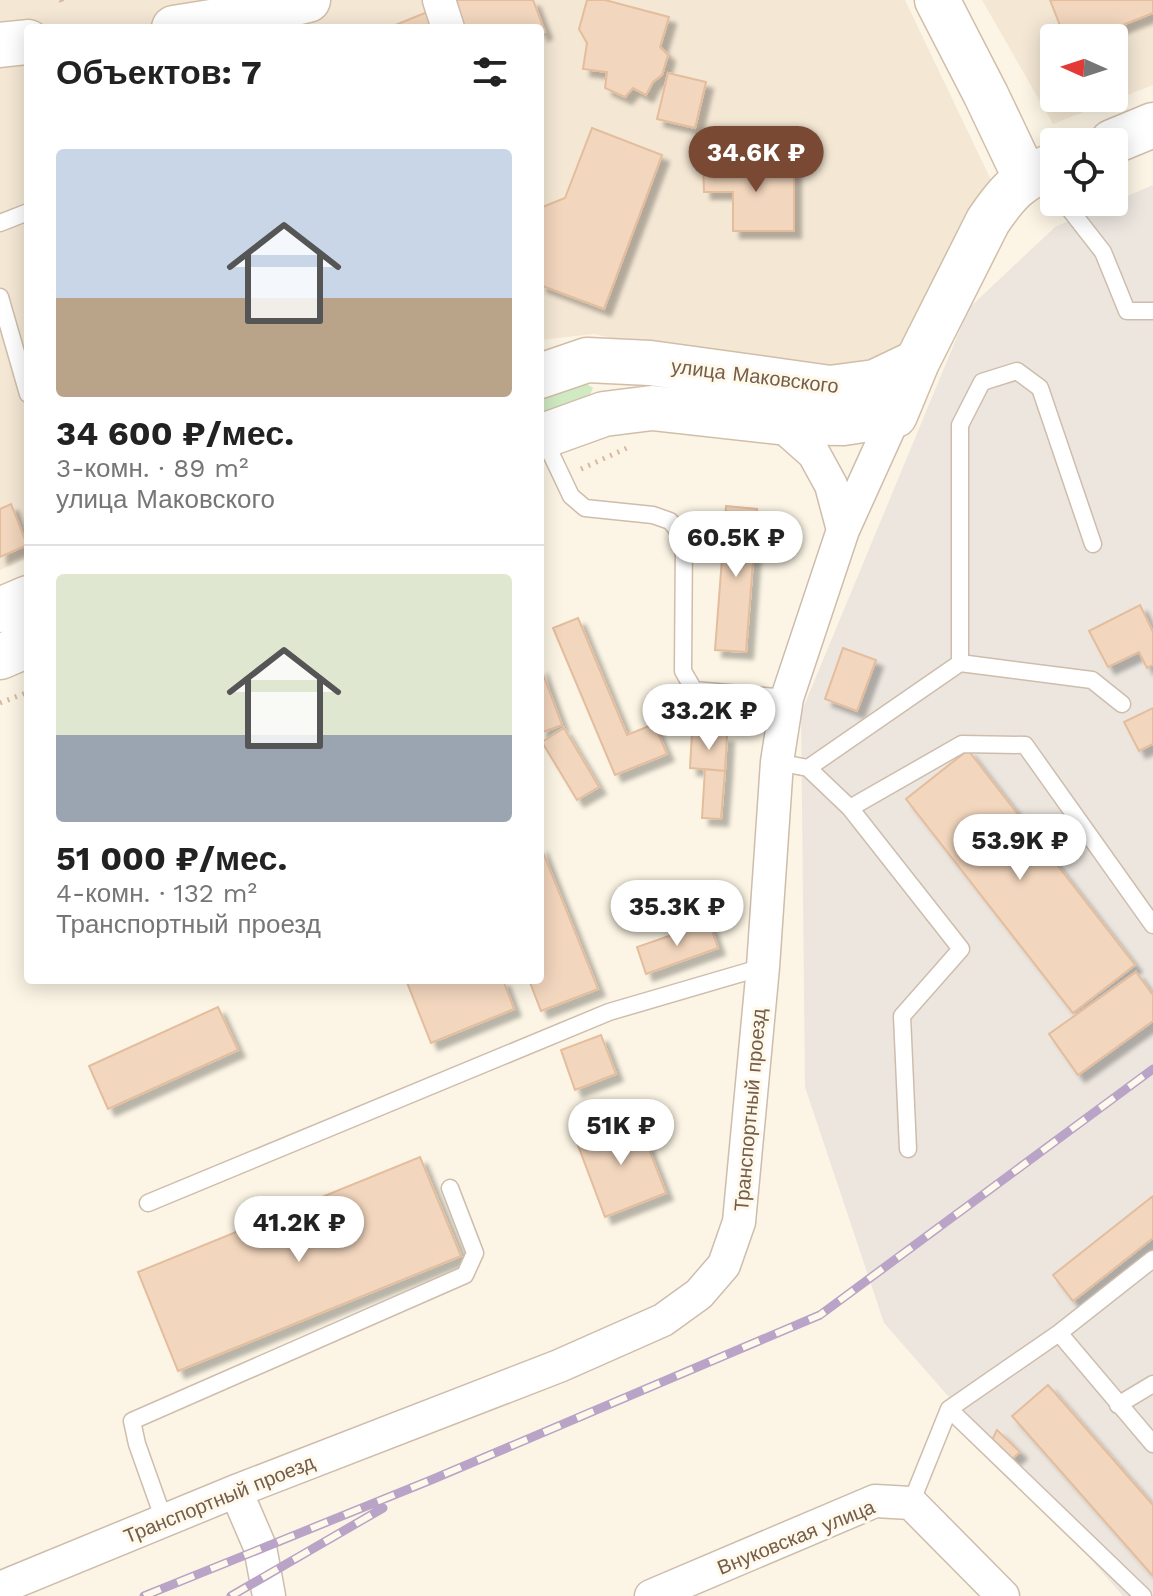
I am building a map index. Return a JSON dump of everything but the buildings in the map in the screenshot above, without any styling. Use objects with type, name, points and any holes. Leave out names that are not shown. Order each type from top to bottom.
[{"type":"main road","points":[[937,0],[986,95],[1040,163]]},
{"type":"main road","points":[[223,24],[294,2]]},
{"type":"main road","points":[[0,45],[24,42]]},
{"type":"main road","points":[[1128,135],[1153,125]]},
{"type":"main road","points":[[895,415],[917,362],[988,221],[1003,200],[1040,181]]},
{"type":"main road","name":"улица Маковского","points":[[544,375],[587,360],[650,363],[830,388],[875,382],[917,362]]},
{"type":"main road","name":"улица Маковского","points":[[544,436],[592,419],[652,408],[778,422],[843,423],[895,415]]},
{"type":"main road","points":[[0,610],[24,600]]},
{"type":"main road","points":[[0,657],[24,647]]},
{"type":"street","points":[[439,0],[447,24]]},
{"type":"street","points":[[587,360],[604,382],[607,394],[602,408],[592,419]]},
{"type":"street","name":"Транспортный проезд","points":[[0,1588],[236,1491],[559,1366],[663,1320],[699,1294],[724,1265],[739,1222],[763,967],[792,765],[787,698],[843,530],[895,415]]},
{"type":"street","points":[[778,422],[814,454],[831,485],[843,530]]},
{"type":"street","points":[[236,1491],[260,1547],[269,1596]]},
{"type":"street","name":"Внуковская улица","points":[[666,1594],[875,1501],[911,1503]]},
{"type":"street","points":[[911,1503],[1003,1596]]},
{"type":"lane","points":[[0,223],[24,214]]},
{"type":"lane","points":[[1078,216],[1103,252],[1127,311],[1153,311]]},
{"type":"lane","points":[[0,297],[24,380]]},
{"type":"lane","points":[[960,663],[960,425],[982,382],[1017,371],[1040,388],[1093,544]]},
{"type":"lane","points":[[544,441],[571,496],[585,508],[653,515],[670,521],[684,538],[683,671],[694,690],[787,698]]},
{"type":"lane","points":[[908,1149],[902,1016],[961,949],[850,808],[792,765],[960,663],[1092,680],[1122,704]]},
{"type":"lane","points":[[850,808],[962,744],[1025,745],[1153,925]]},
{"type":"lane","points":[[148,1203],[609,1012],[763,967]]},
{"type":"lane","points":[[164,1520],[132,1421],[465,1275],[475,1253],[450,1188]]},
{"type":"lane","points":[[911,1503],[949,1409],[1059,1333],[1153,1259]]},
{"type":"lane","points":[[1059,1333],[1153,1444]]},
{"type":"lane","points":[[1118,1405],[1153,1384]]},
{"type":"lane","points":[[949,1409],[1143,1596]]},
{"type":"path","points":[[61,0],[64,7]]},
{"type":"path","points":[[561,478],[633,446]]},
{"type":"path","points":[[0,703],[24,694]]},
{"type":"shaded area","points":[[0,0],[905,0],[991,180],[941,267],[884,377],[664,350],[594,334],[544,340],[544,24],[24,24],[24,560],[0,570]]},
{"type":"shaded area","points":[[982,0],[1153,0],[1153,85],[1128,95],[1128,24],[1040,24],[1040,101]]},
{"type":"shaded area","points":[[1046,112],[1084,112],[1053,124]]},
{"type":"shaded area","points":[[1153,185],[1153,1596],[1123,1596],[884,1323],[805,1087],[801,713],[969,308],[1055,227],[1081,216],[1128,216],[1128,196]]},
{"type":"green space","points":[[584,382],[593,388],[589,397],[544,416],[544,398]]},
{"type":"railway","points":[[144,1596],[431,1480],[820,1315],[1153,1069]]},
{"type":"railway","points":[[231,1596],[383,1508]]}]
